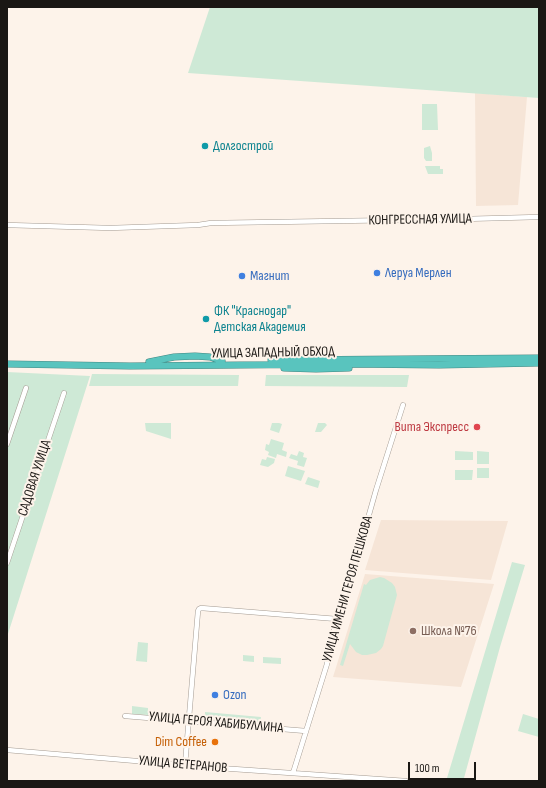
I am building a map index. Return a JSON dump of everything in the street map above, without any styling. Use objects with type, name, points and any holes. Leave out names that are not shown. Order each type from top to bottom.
[{"type":"highway","name":"УЛИЦА ЗАПАДНЫЙ ОБХОД","points":[[7,362],[539,358]]},
{"type":"highway","name":"УЛИЦА ЗАПАДНЫЙ ОБХОД","points":[[7,362],[117,366],[269,364],[439,365],[539,363]]},
{"type":"street","name":"КОНГРЕССНАЯ УЛИЦА","points":[[7,225],[110,228],[198,225],[211,223],[464,220],[539,217]]},
{"type":"street","points":[[7,444],[26,388]]},
{"type":"street","name":"САДОВАЯ УЛИЦА","points":[[7,563],[10,546],[64,393]]},
{"type":"street","name":"УЛИЦА ИМЕНИ ГЕРОЯ ПЕШКОВА","points":[[293,774],[327,664],[326,655],[403,404]]},
{"type":"street","points":[[185,765],[199,609],[338,619]]},
{"type":"street","name":"УЛИЦА ГЕРОЯ ХАБИБУЛЛИНА","points":[[125,716],[306,731]]},
{"type":"street","name":"УЛИЦА ВЕТЕРАНОВ","points":[[7,751],[293,774],[406,781]]},
{"type":"street","name":"УЛИЦА ВЕТЕРАНОВ","points":[[7,751],[185,767],[377,781]]},
{"type":"shaded area","points":[[475,93],[527,97],[518,205],[476,206]]},
{"type":"shaded area","points":[[381,520],[508,521],[491,580],[365,570]]},
{"type":"shaded area","name":"Школа №76","points":[[365,574],[494,584],[461,687],[333,677]]},
{"type":"green space","points":[[210,7],[539,7],[539,98],[188,73]]},
{"type":"green space","points":[[422,104],[437,104],[438,130],[422,130]]},
{"type":"green space","points":[[430,146],[432,161],[426,161],[424,158],[424,148]]},
{"type":"green space","points":[[425,166],[440,166],[440,169],[443,169],[443,174],[428,174]]},
{"type":"green space","points":[[7,372],[90,376],[7,637]]},
{"type":"green space","points":[[92,374],[239,375],[238,386],[89,386]]},
{"type":"green space","points":[[266,375],[409,375],[407,387],[265,386]]},
{"type":"green space","points":[[145,423],[171,423],[171,439],[146,431]]},
{"type":"green space","points":[[272,423],[282,424],[279,433],[270,430]]},
{"type":"green space","points":[[318,423],[325,423],[327,425],[321,432],[315,432]]},
{"type":"green space","points":[[271,439],[284,443],[282,450],[287,452],[286,457],[277,454],[276,458],[268,455],[269,452],[265,450],[266,444],[269,445]]},
{"type":"green space","points":[[299,451],[304,453],[303,457],[307,458],[304,467],[297,465],[298,461],[289,458],[291,454],[297,456]]},
{"type":"green space","points":[[455,451],[473,452],[473,460],[455,460]]},
{"type":"green space","points":[[477,451],[489,452],[489,464],[477,464]]},
{"type":"green space","points":[[267,457],[275,459],[274,463],[268,467],[260,465],[262,459],[266,460]]},
{"type":"green space","points":[[288,466],[305,471],[301,481],[285,476]]},
{"type":"green space","points":[[477,468],[489,468],[489,478],[477,478]]},
{"type":"green space","points":[[455,470],[473,470],[472,480],[455,480]]},
{"type":"green space","points":[[308,477],[320,481],[318,488],[305,484]]},
{"type":"green space","points":[[512,562],[525,565],[500,647],[464,778],[458,781],[449,781],[447,778]]},
{"type":"green space","points":[[380,577],[392,583],[395,587],[397,595],[383,646],[376,653],[362,655],[356,652],[350,644],[343,666],[340,665],[364,584],[366,585],[370,580]]},
{"type":"green space","points":[[138,642],[148,643],[147,662],[136,661]]},
{"type":"green space","points":[[243,655],[254,656],[254,662],[243,661]]},
{"type":"green space","points":[[263,657],[281,658],[281,664],[263,663]]},
{"type":"green space","points":[[132,706],[148,708],[148,715],[132,714]]},
{"type":"green space","points":[[205,712],[261,717],[260,724],[205,719]]},
{"type":"green space","points":[[523,714],[539,719],[539,737],[518,731]]},
{"type":"place","name":"Долгострой","points":[[205,146]]},
{"type":"place","name":"Леруа Мерлен","points":[[377,273]]},
{"type":"place","name":"Магнит","points":[[242,276]]},
{"type":"place","name":"ФК \"Краснодар\" Детская Академия","points":[[206,319]]},
{"type":"place","name":"Вита Экспресс","points":[[477,427]]},
{"type":"place","name":"Школа №76","points":[[413,631]]},
{"type":"place","name":"Ozon","points":[[215,695]]},
{"type":"place","name":"Dim Coffee","points":[[215,742]]}]
